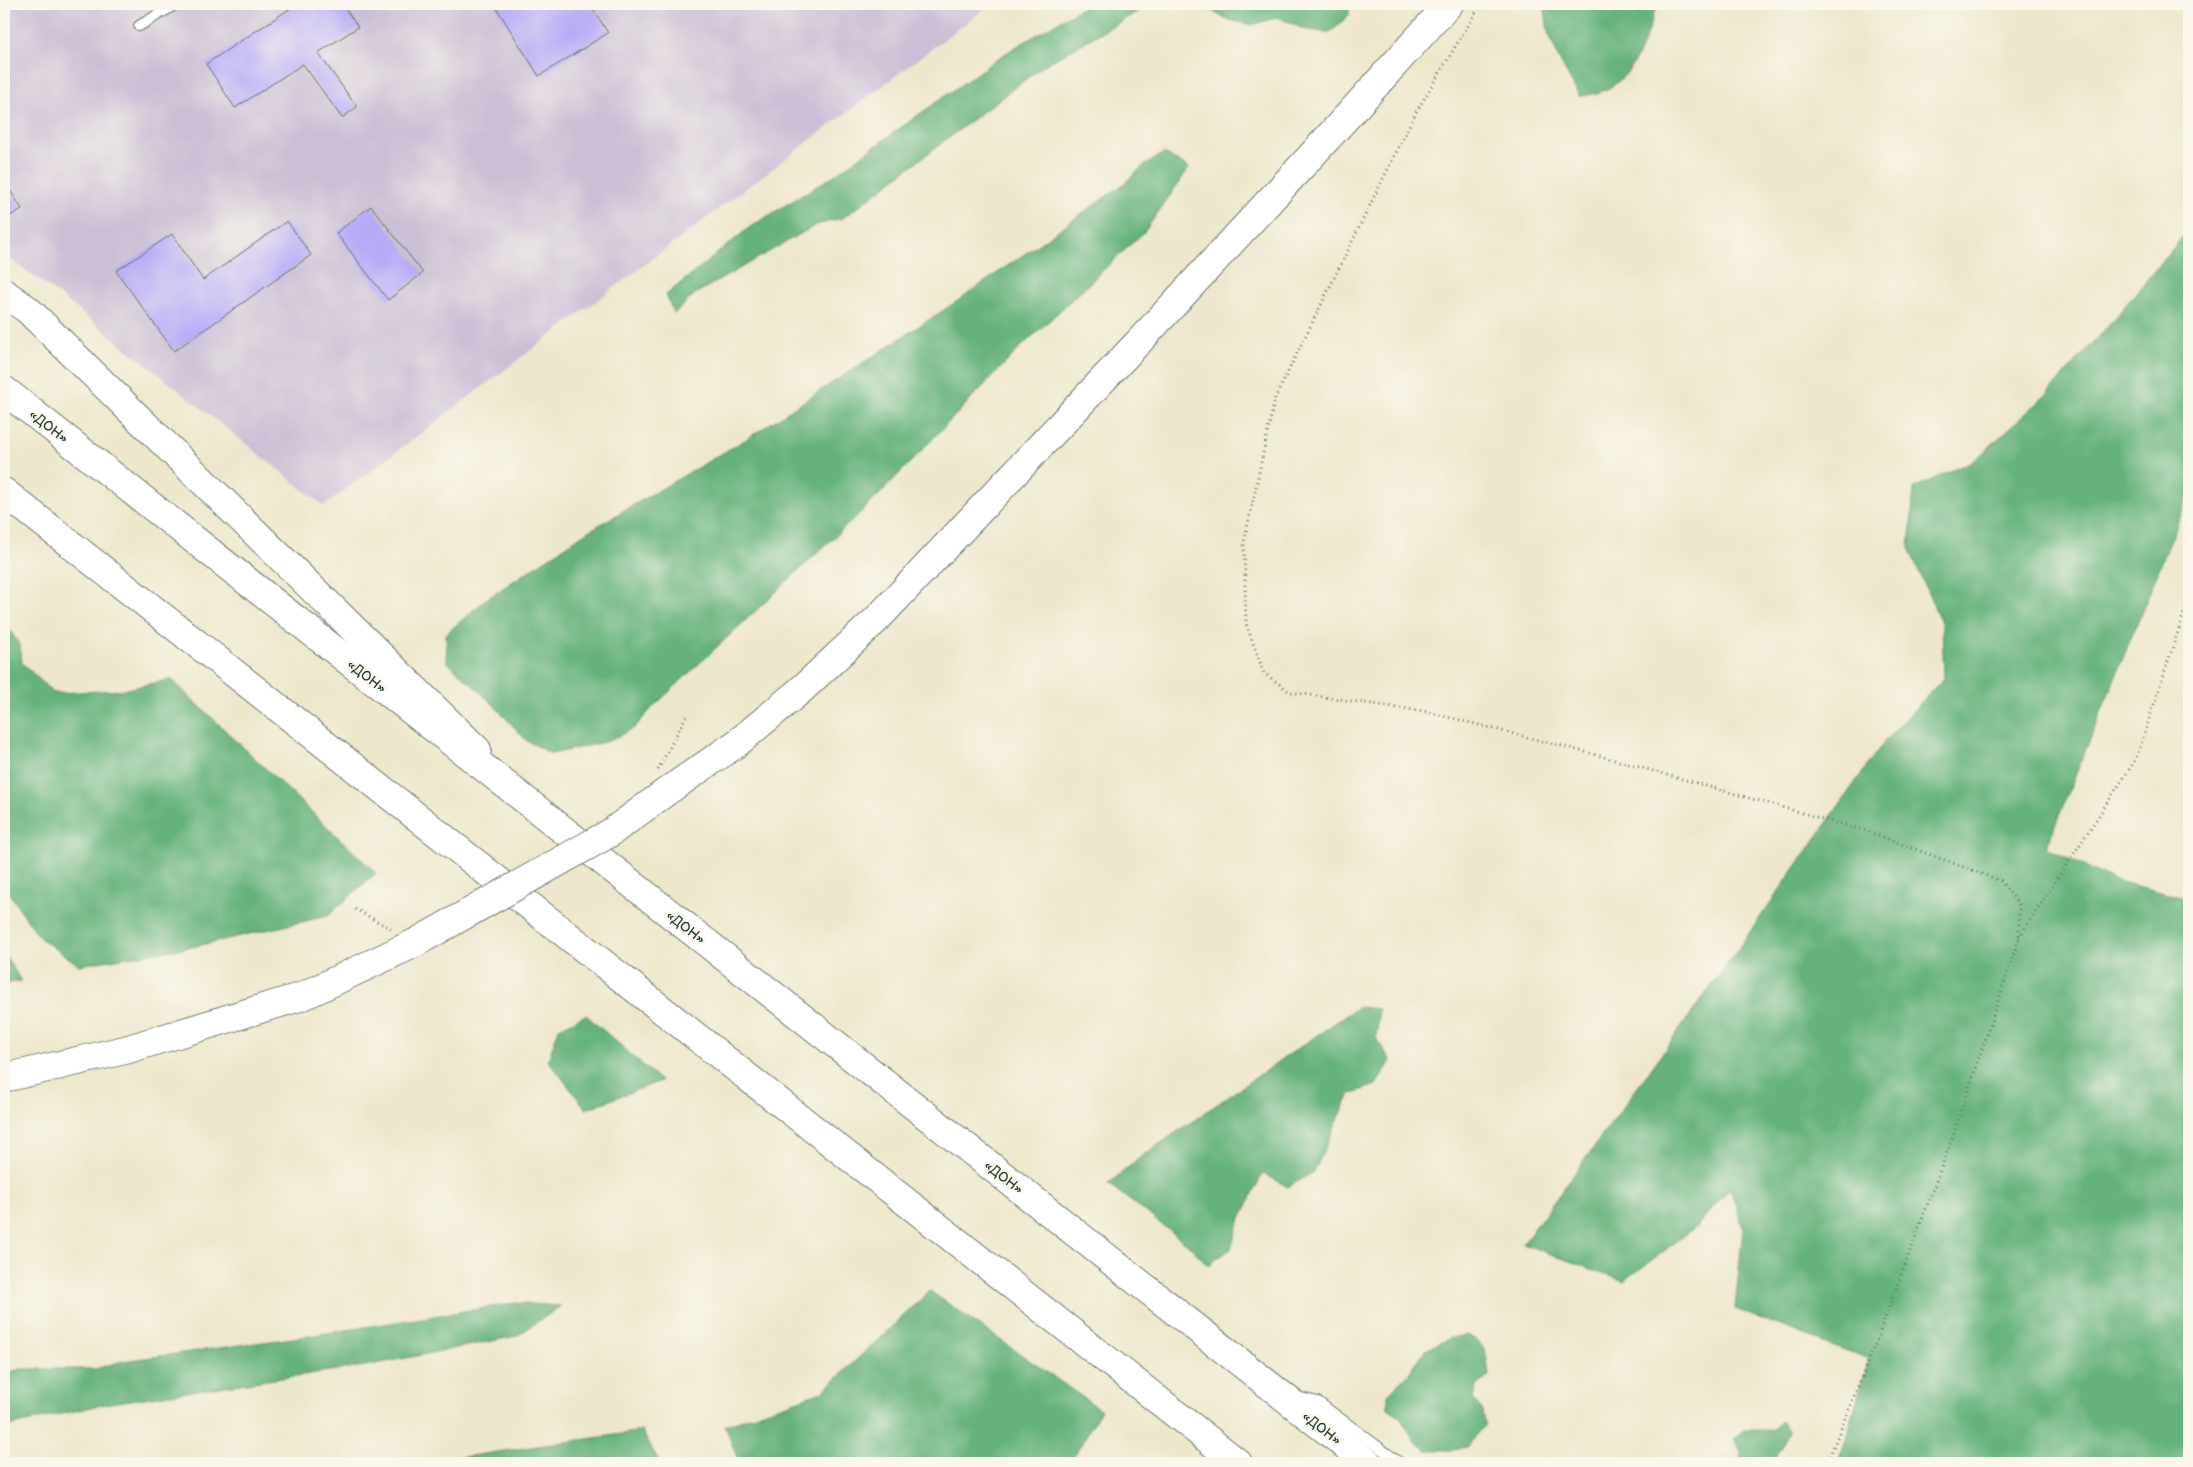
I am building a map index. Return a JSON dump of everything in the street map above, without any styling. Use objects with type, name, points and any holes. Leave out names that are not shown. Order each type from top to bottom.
[{"type":"main road","points":[[4,1078],[125,1050],[303,996],[415,942],[503,895],[610,833],[736,744],[802,689],[877,619],[1169,309],[1449,4]]},
{"type":"main road","points":[[4,292],[28,310],[543,814]]},
{"type":"main road","name":"«ДОН»","points":[[4,390],[1368,1463]]},
{"type":"main road","points":[[4,492],[1238,1463]]},
{"type":"lane","points":[[139,26],[176,4]]},
{"type":"lane","points":[[1147,1391],[1163,1416],[1222,1463]]},
{"type":"lane","points":[[1278,1393],[1318,1402],[1400,1463]]},
{"type":"path","points":[[1481,4],[1416,112],[1275,398],[1244,542],[1246,624],[1264,673],[1290,692],[1428,712],[1597,756],[1866,831],[2001,881],[2019,905],[2019,938]]},
{"type":"path","points":[[1827,1463],[1880,1332],[1950,1144],[2019,938],[2136,759],[2189,598]]},
{"type":"path","points":[[666,792],[652,781],[686,716]]},
{"type":"path","points":[[355,909],[415,942]]},
{"type":"shaded area","points":[[4,4],[991,4],[324,506],[63,298],[4,254]]},
{"type":"green space","points":[[1088,4],[1349,4],[1349,15],[1330,33],[1303,29],[1278,17],[1252,25],[1225,19],[1203,5],[1149,5],[1043,66],[843,218],[816,225],[695,294],[674,314],[666,295],[750,227],[833,176],[1001,56]]},
{"type":"green space","points":[[1544,4],[1662,4],[1656,8],[1639,54],[1622,78],[1611,87],[1597,93],[1579,96],[1559,59],[1548,32]]},
{"type":"green space","points":[[1164,153],[1189,168],[1145,231],[1021,347],[875,499],[653,707],[634,728],[609,741],[552,754],[527,741],[490,701],[447,662],[446,634],[485,600],[587,532],[745,440],[959,300],[1121,186],[1141,168]]},
{"type":"green space","points":[[2189,229],[2189,495],[2046,848],[2113,880],[2189,899],[2189,1463],[1839,1463],[1869,1359],[1735,1309],[1743,1228],[1730,1188],[1697,1226],[1624,1281],[1523,1244],[1721,973],[1883,743],[1944,678],[1942,625],[1909,548],[1914,488],[1976,459],[2046,395],[2110,324]]},
{"type":"green space","points":[[4,622],[20,645],[22,663],[54,693],[123,690],[171,679],[376,873],[328,916],[197,946],[79,965],[40,938],[4,886]]},
{"type":"green space","points":[[4,953],[21,981],[4,984]]},
{"type":"green space","points":[[1358,1007],[1379,1009],[1376,1038],[1391,1061],[1376,1085],[1350,1094],[1314,1172],[1288,1187],[1263,1173],[1239,1222],[1231,1249],[1208,1265],[1190,1246],[1108,1184],[1142,1156]]},
{"type":"green space","points":[[586,1015],[661,1081],[586,1109],[548,1060],[559,1028]]},
{"type":"green space","points":[[930,1291],[1101,1410],[1070,1463],[739,1463],[725,1425],[822,1392]]},
{"type":"green space","points":[[516,1303],[561,1306],[517,1336],[371,1365],[110,1403],[4,1427],[4,1373],[21,1369],[95,1369],[123,1361],[315,1335]]},
{"type":"green space","points":[[1465,1335],[1478,1342],[1485,1351],[1489,1376],[1477,1386],[1474,1400],[1483,1411],[1485,1425],[1467,1447],[1454,1450],[1426,1450],[1415,1442],[1400,1416],[1388,1408],[1388,1394],[1409,1373],[1425,1350],[1451,1338]]},
{"type":"green space","points":[[1781,1421],[1788,1432],[1782,1447],[1772,1463],[1740,1463],[1741,1451],[1734,1439],[1744,1430],[1772,1430]]},
{"type":"green space","points":[[642,1431],[660,1463],[421,1463]]},
{"type":"building","points":[[297,4],[342,4],[358,27],[318,53],[357,107],[342,118],[303,64],[235,108],[206,64]]},
{"type":"building","points":[[494,4],[590,4],[608,33],[539,76]]},
{"type":"building","points":[[4,181],[22,209],[4,220]]},
{"type":"building","points":[[371,206],[423,273],[388,300],[336,233]]},
{"type":"building","points":[[287,221],[311,255],[174,351],[116,271],[172,234],[203,280]]}]
